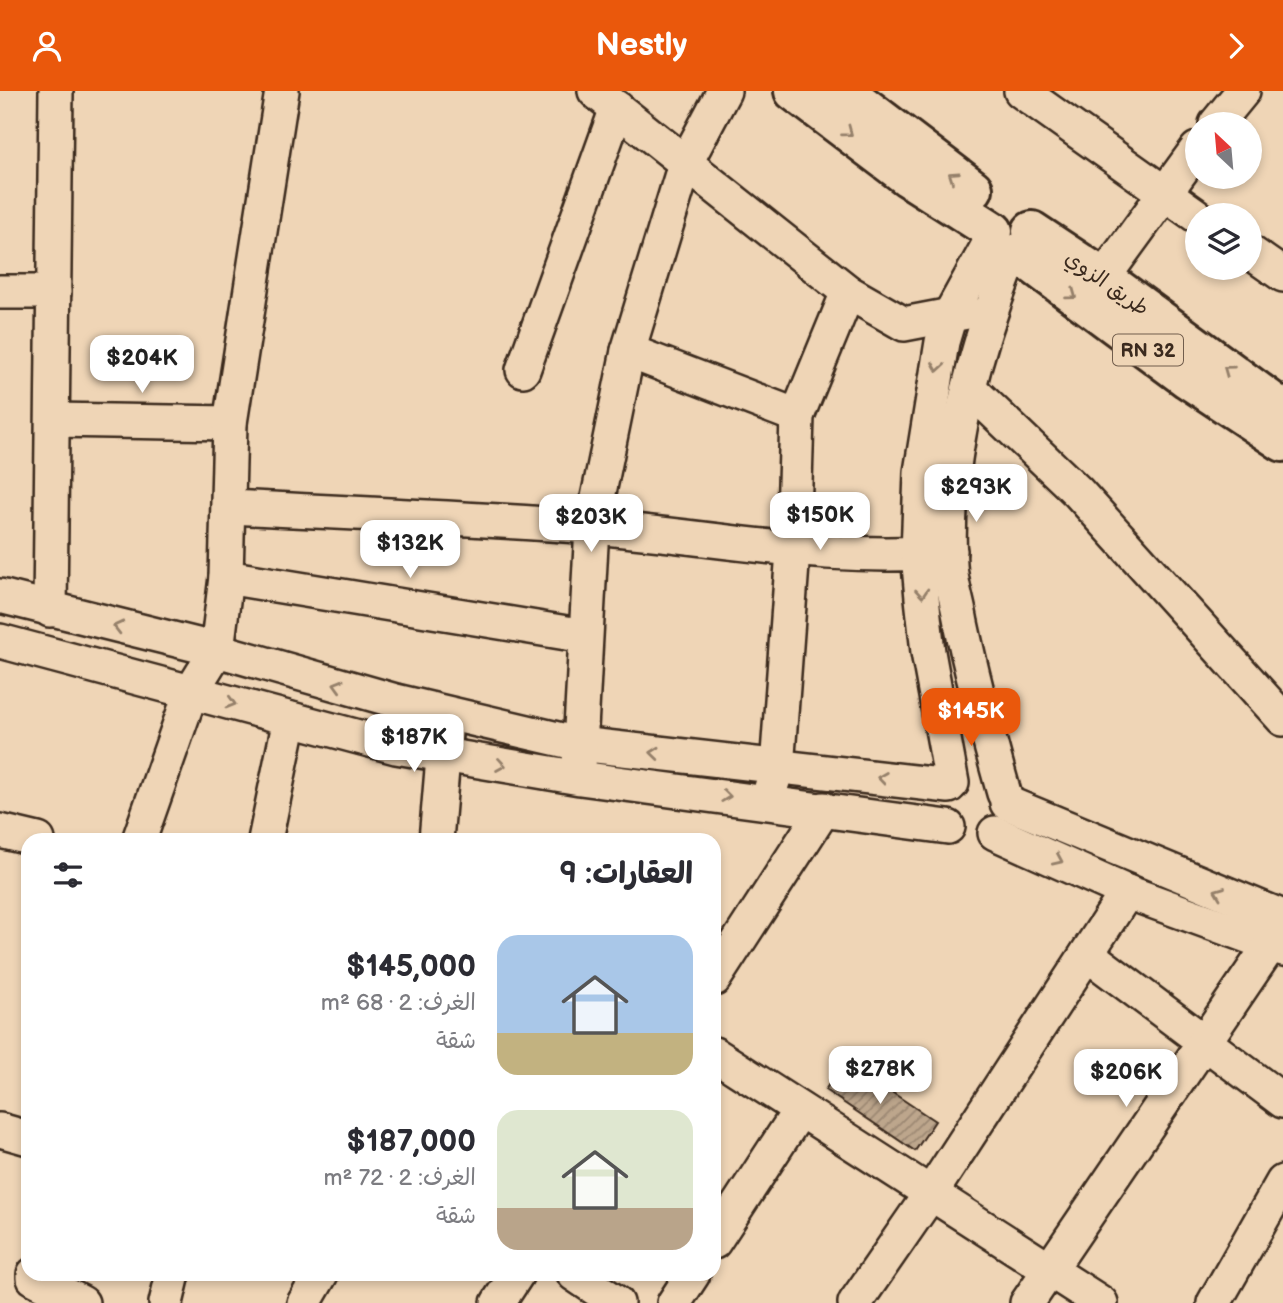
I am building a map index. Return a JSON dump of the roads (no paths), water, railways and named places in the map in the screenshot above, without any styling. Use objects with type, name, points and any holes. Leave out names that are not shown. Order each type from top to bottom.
[{"type":"main road","name":"طريق الزوي","points":[[794,91],[908,177],[1010,237],[1103,278],[1283,410]]},
{"type":"main road","name":"طريق الزوي","points":[[844,91],[937,164],[1010,237],[1188,379],[1283,442]]},
{"type":"street","points":[[50,610],[56,91]]},
{"type":"street","points":[[141,833],[191,692],[217,650],[226,577],[230,507],[230,423],[282,91]]},
{"type":"street","points":[[580,778],[579,744],[592,527],[628,351],[685,164],[723,91]]},
{"type":"street","points":[[1021,91],[1185,208]]},
{"type":"street","points":[[1226,112],[1243,91]]},
{"type":"street","points":[[523,370],[606,100],[848,292],[904,324],[991,307]]},
{"type":"street","points":[[1103,278],[1162,192],[1185,164]]},
{"type":"street","points":[[934,553],[949,523],[956,459],[969,388],[1010,237]]},
{"type":"street","points":[[947,827],[941,806],[951,785],[928,652],[934,553],[921,472],[942,342],[950,315],[1010,237]]},
{"type":"street","points":[[1262,260],[1283,275]]},
{"type":"street","points":[[0,292],[54,292]]},
{"type":"street","points":[[766,800],[777,768],[793,551],[797,416],[848,292]]},
{"type":"street","points":[[628,351],[797,416]]},
{"type":"street","points":[[969,388],[1078,492],[1283,719]]},
{"type":"street","points":[[53,420],[230,423]]},
{"type":"street","points":[[230,507],[592,527],[793,551],[934,553],[950,568],[1002,810],[1127,891],[1279,937]]},
{"type":"street","points":[[226,577],[585,636]]},
{"type":"street","points":[[0,596],[217,650],[448,714],[579,744],[777,768],[951,785],[968,776],[978,775],[998,785],[1002,810],[986,838],[965,839],[947,827],[766,800],[580,778],[442,756],[290,719],[0,641]]},
{"type":"street","points":[[436,833],[448,714]]},
{"type":"street","points":[[266,833],[290,719]]},
{"type":"street","points":[[721,968],[824,809]]},
{"type":"street","points":[[1002,810],[1279,937]]},
{"type":"street","points":[[0,831],[21,836]]},
{"type":"street","points":[[855,1303],[1127,891]]},
{"type":"street","points":[[1027,1303],[1279,937]]},
{"type":"street","points":[[1087,954],[1283,1101]]},
{"type":"street","points":[[721,1059],[1101,1303]]},
{"type":"street","points":[[721,1231],[800,1110]]},
{"type":"street","points":[[0,1130],[21,1137]]},
{"type":"street","points":[[1214,1303],[1274,1221],[1283,1182]]},
{"type":"street","points":[[166,1303],[171,1281]]},
{"type":"street","points":[[304,1303],[317,1281]]},
{"type":"street","points":[[498,1303],[512,1281]]},
{"type":"street","points":[[584,1281],[617,1303]]},
{"type":"street","points":[[674,1303],[688,1281]]},
{"type":"street","points":[[33,1285],[82,1303]]}]
